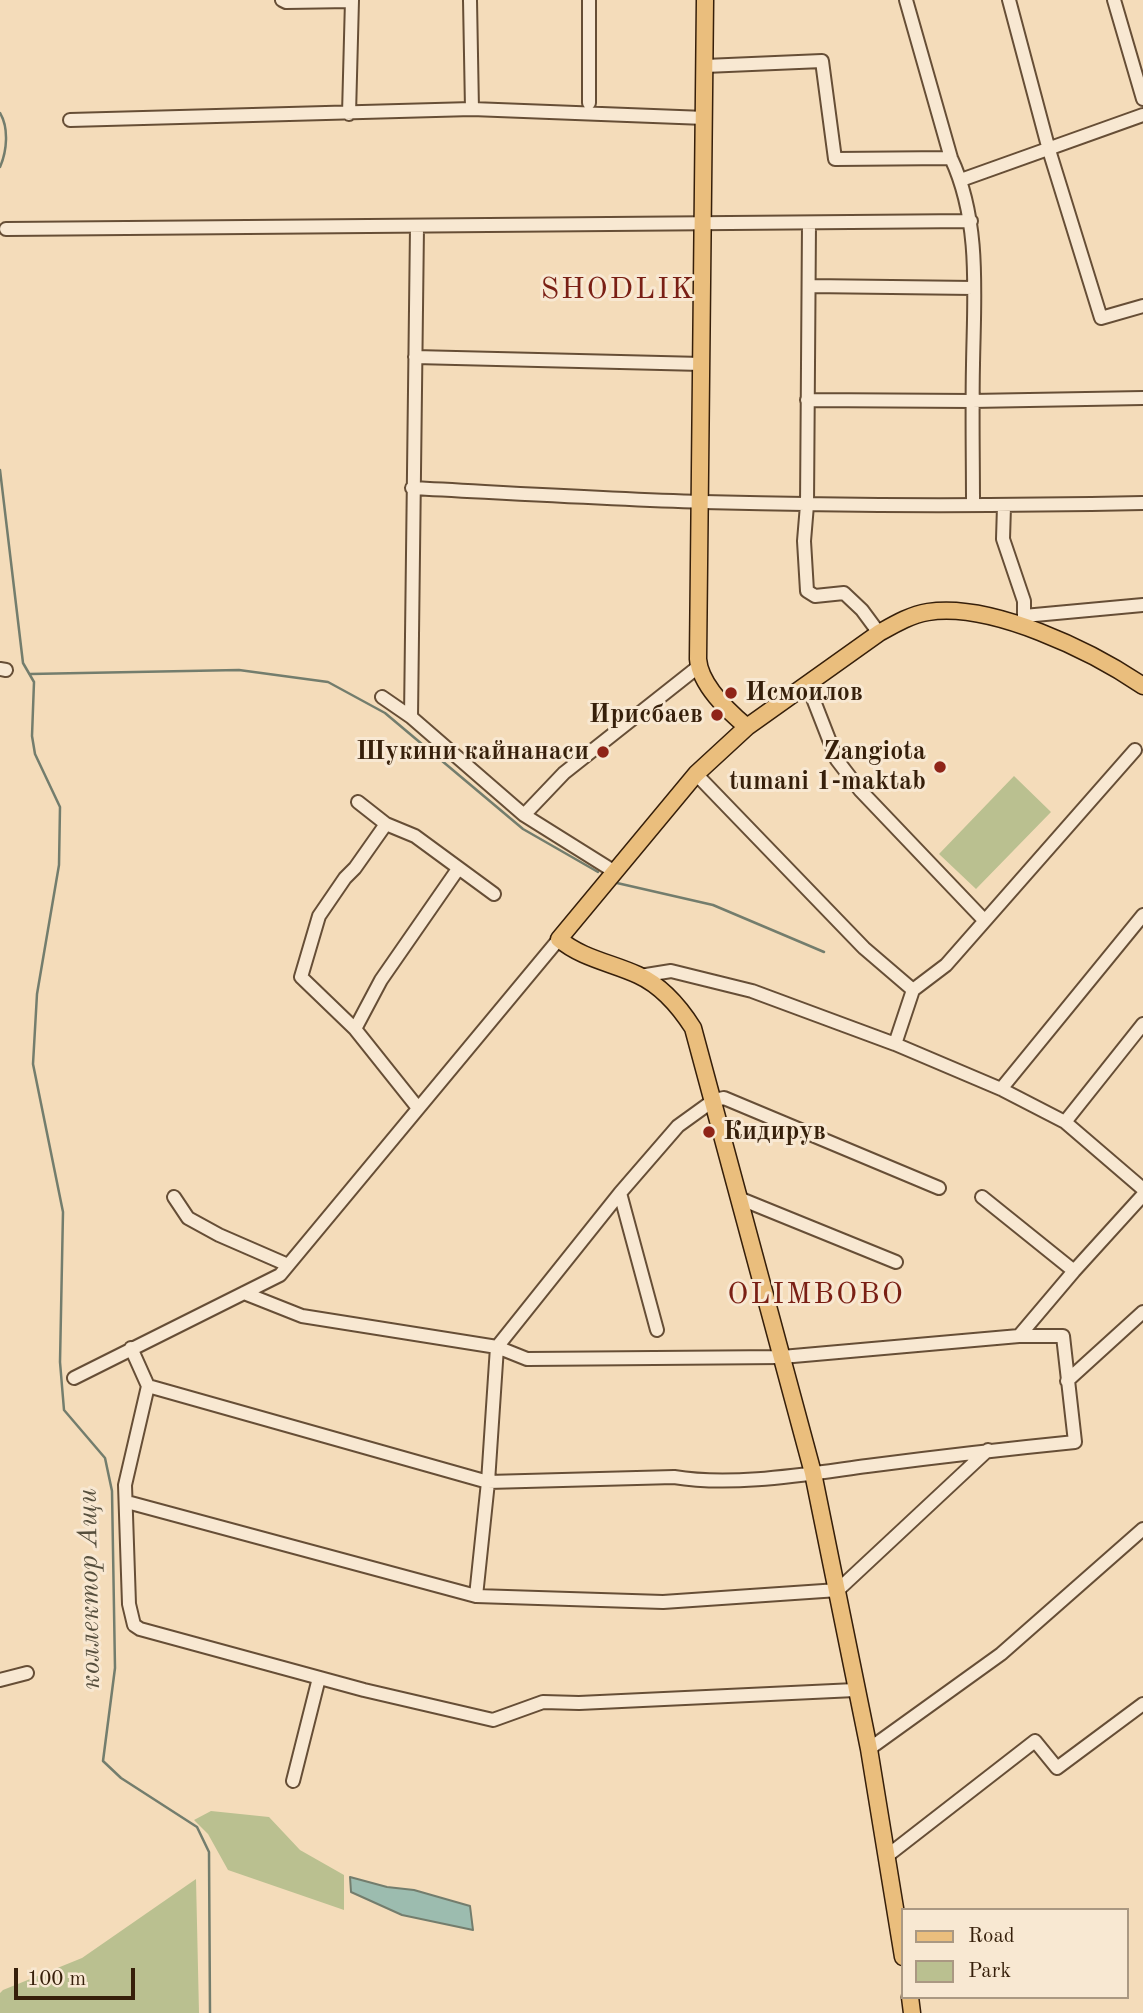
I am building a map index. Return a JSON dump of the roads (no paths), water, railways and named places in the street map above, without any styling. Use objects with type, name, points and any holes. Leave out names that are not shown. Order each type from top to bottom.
[{"type":"main road","points":[[705,0],[698,667],[721,701],[747,727]]},
{"type":"main road","points":[[902,1951],[869,1749],[813,1474],[693,1028],[673,1000],[640,976],[570,949],[558,939],[696,774],[747,727],[879,633],[912,616],[936,611],[1024,622],[1143,686]]},
{"type":"street","points":[[282,0],[351,1],[349,114]]},
{"type":"street","points":[[470,0],[472,109]]},
{"type":"street","points":[[589,0],[589,103]]},
{"type":"street","points":[[906,0],[971,221],[974,288],[973,505]]},
{"type":"street","points":[[1009,0],[1049,150],[1101,318],[1143,306]]},
{"type":"street","points":[[1114,0],[1143,99]]},
{"type":"street","points":[[705,66],[822,61],[835,159],[951,158]]},
{"type":"street","points":[[70,121],[472,109],[705,118]]},
{"type":"street","points":[[961,180],[1143,115]]},
{"type":"street","points":[[6,229],[971,221]]},
{"type":"street","points":[[809,224],[807,505],[804,541],[807,591],[815,596],[844,593],[862,610],[879,633]]},
{"type":"street","points":[[411,717],[417,226]]},
{"type":"street","points":[[809,286],[974,288]]},
{"type":"street","points":[[415,357],[702,364]]},
{"type":"street","points":[[807,400],[1143,398]]},
{"type":"street","points":[[412,488],[807,505],[1004,506],[1143,503]]},
{"type":"street","points":[[1004,506],[1003,539],[1024,601],[1024,622],[1143,605]]},
{"type":"street","points":[[524,815],[564,773],[698,667]]},
{"type":"street","points":[[807,683],[837,760],[860,790],[984,920]]},
{"type":"street","points":[[382,697],[411,717],[524,815],[615,872]]},
{"type":"street","points":[[895,1044],[913,990],[946,965],[1135,750]]},
{"type":"street","points":[[696,774],[864,948],[913,990]]},
{"type":"street","points":[[358,802],[386,824],[415,836],[494,894]]},
{"type":"street","points":[[386,824],[319,916],[300,977],[355,1029],[418,1108]]},
{"type":"street","points":[[355,1029],[381,980],[458,869]]},
{"type":"street","points":[[1000,1089],[1143,915]]},
{"type":"street","points":[[74,1378],[280,1275],[558,939]]},
{"type":"street","points":[[640,976],[671,971],[752,992],[895,1044],[1000,1089],[1065,1122],[1143,1189]]},
{"type":"street","points":[[1065,1122],[1143,1024]]},
{"type":"street","points":[[476,1596],[488,1482],[496,1347],[620,1193],[678,1126],[714,1100],[724,1098],[939,1188]]},
{"type":"street","points":[[620,1193],[657,1330]]},
{"type":"street","points":[[1019,1336],[1143,1195]]},
{"type":"street","points":[[174,1197],[188,1217],[219,1236],[288,1265]]},
{"type":"street","points":[[982,1197],[1074,1271]]},
{"type":"street","points":[[741,1199],[895,1262]]},
{"type":"street","points":[[149,1386],[488,1482],[674,1477],[702,1482],[813,1474],[988,1450],[1075,1442],[1063,1336],[1019,1336],[782,1357],[527,1360],[496,1347],[302,1316],[244,1293]]},
{"type":"street","points":[[1067,1381],[1143,1312]]},
{"type":"street","points":[[131,1348],[149,1386],[125,1485],[129,1604],[134,1625],[319,1678],[493,1720],[542,1702],[579,1703],[855,1690]]},
{"type":"street","points":[[127,1502],[476,1596],[663,1602],[838,1590],[988,1450]]},
{"type":"street","points":[[869,1749],[1001,1654],[1143,1529]]},
{"type":"street","points":[[0,1680],[27,1673]]},
{"type":"street","points":[[293,1781],[319,1678]]},
{"type":"street","points":[[887,1856],[1035,1741],[1057,1768],[1143,1704]]},
{"type":"waterway","name":"коллектор Ащи","points":[[0,113],[6,140],[0,167]]},
{"type":"waterway","name":"коллектор Ащи","points":[[0,470],[23,663],[34,682],[32,736],[35,754],[60,807],[59,865],[37,994],[33,1064],[63,1212],[60,1362],[64,1410],[105,1458],[112,1491],[115,1668],[103,1761],[121,1778],[197,1827],[209,1852],[210,2013]]},
{"type":"waterway","points":[[30,674],[239,670],[328,682],[385,713],[523,829],[598,872]]},
{"type":"waterway","points":[[617,883],[713,905],[824,952]]},
{"type":"place","name":"Исмоилов","points":[[731,693]]},
{"type":"place","name":"Ирисбаев","points":[[717,715]]},
{"type":"place","name":"Шукини кайнанаси","points":[[603,752]]},
{"type":"place","name":"Zangiota tumani 1-maktab","points":[[940,767]]},
{"type":"place","name":"Кидирув","points":[[709,1132]]},
{"type":"district","name":"SHODLIK","points":[[618,290]]},
{"type":"district","name":"OLIMBOBO","points":[[816,1295]]}]
